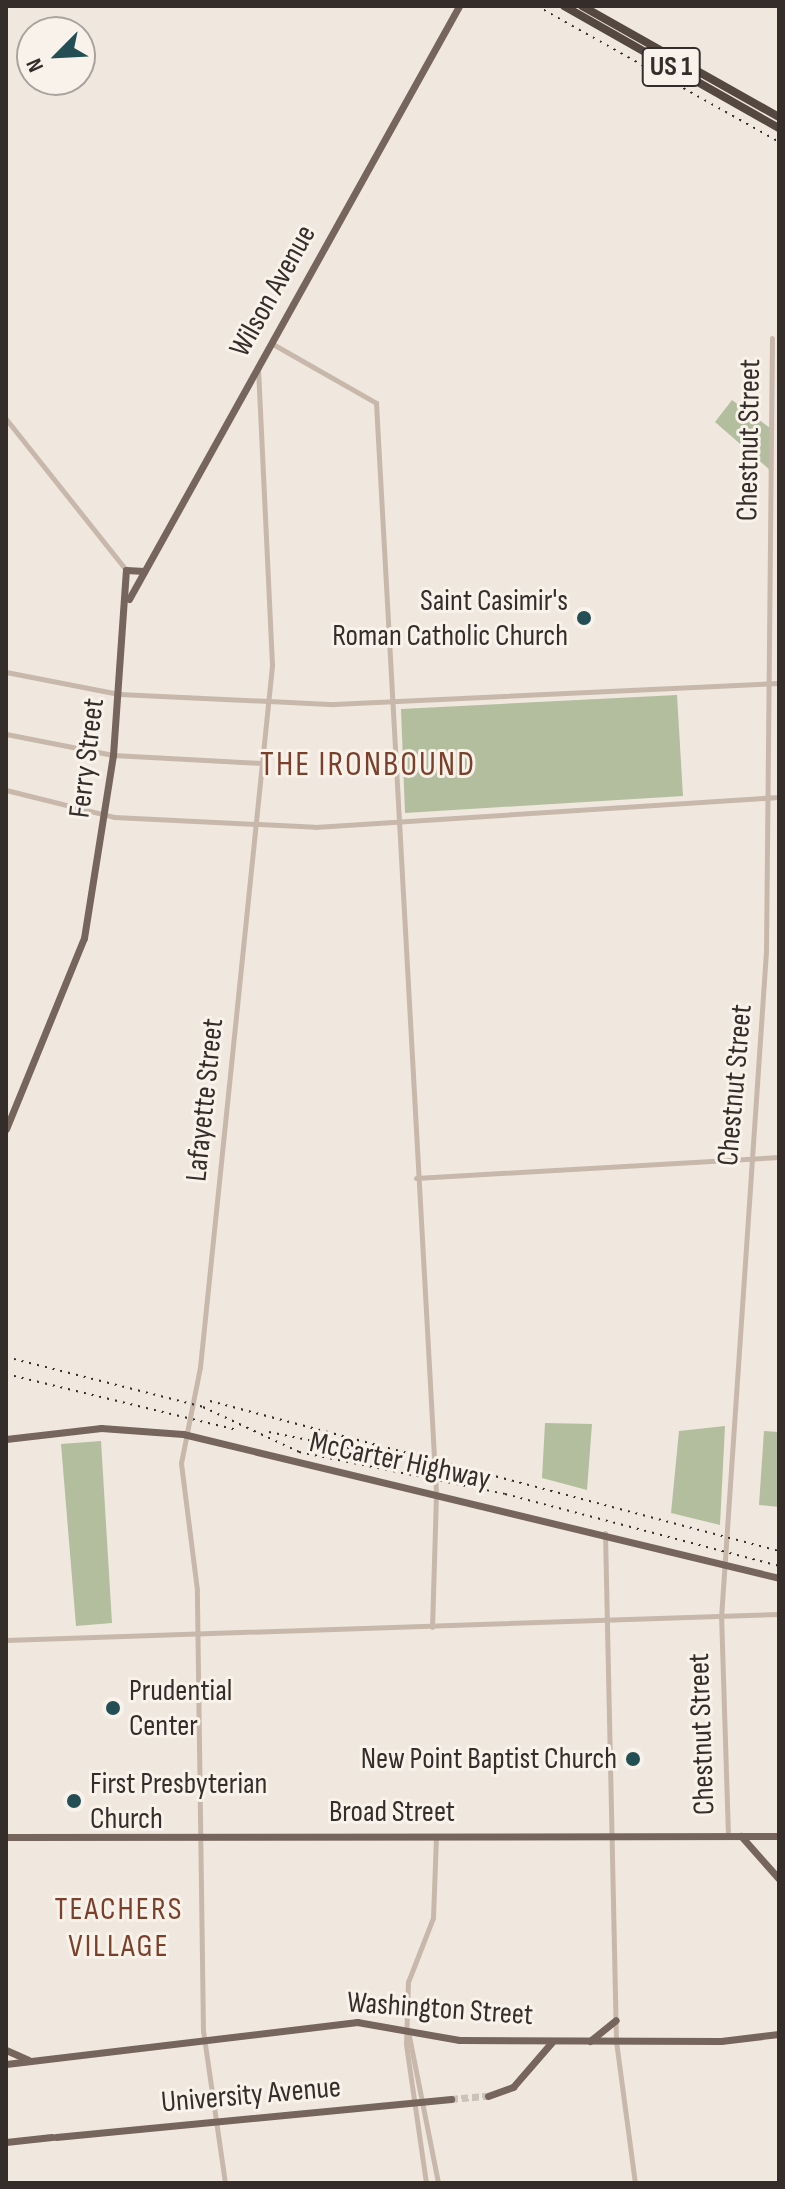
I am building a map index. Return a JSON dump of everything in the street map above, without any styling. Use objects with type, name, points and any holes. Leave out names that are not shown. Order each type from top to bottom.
[{"type":"highway","name":"US 1","points":[[564,6],[779,128]]},
{"type":"highway","points":[[582,6],[779,117]]},
{"type":"main road","name":"Wilson Avenue","points":[[129,599],[459,6]]},
{"type":"main road","points":[[126,570],[144,571]]},
{"type":"main road","name":"Ferry Street","points":[[6,1129],[84,938],[106,815],[113,755],[129,599],[126,570]]},
{"type":"main road","name":"McCarter Highway","points":[[6,1439],[101,1428],[183,1434],[605,1533],[779,1578]]},
{"type":"main road","points":[[741,1836],[779,1879]]},
{"type":"main road","name":"Broad Street","points":[[6,1837],[779,1836]]},
{"type":"main road","points":[[589,2041],[616,2020]]},
{"type":"main road","name":"Washington Street","points":[[6,2064],[357,2022],[407,2028],[459,2040],[616,2041],[779,2034]]},
{"type":"main road","points":[[488,2096],[513,2087],[552,2042]]},
{"type":"main road","points":[[6,2050],[28,2060]]},
{"type":"main road","name":"University Avenue","points":[[6,2142],[218,2124],[451,2099]]},
{"type":"street","name":"Chestnut Street","points":[[728,1836],[721,1618],[766,951],[772,338]]},
{"type":"street","points":[[271,343],[376,403],[416,1178],[436,1494],[432,1627]]},
{"type":"street","name":"Lafayette Street","points":[[225,2183],[205,2039],[197,1630],[183,1434],[200,1367],[268,702],[258,367]]},
{"type":"street","points":[[6,419],[126,570]]},
{"type":"street","points":[[6,672],[119,694],[268,702],[392,702],[779,683]]},
{"type":"street","points":[[6,734],[113,755],[262,763]]},
{"type":"street","points":[[6,790],[106,815],[256,825],[398,822],[779,797]]},
{"type":"street","points":[[416,1178],[779,1157]]},
{"type":"street","points":[[605,1533],[615,1835],[616,2041],[635,2183]]},
{"type":"street","points":[[6,1640],[197,1630],[607,1624],[779,1614]]},
{"type":"street","points":[[436,1836],[433,1918],[408,1982],[407,2028],[419,2102],[438,2183]]},
{"type":"street","points":[[419,2102],[426,2183]]},
{"type":"green space","points":[[732,400],[770,428],[770,470],[715,422]]},
{"type":"green space","points":[[677,695],[683,796],[405,813],[401,709]]},
{"type":"green space","points":[[545,1423],[592,1424],[587,1490],[542,1478]]},
{"type":"green space","points":[[725,1426],[720,1525],[671,1513],[679,1431]]},
{"type":"green space","points":[[764,1431],[779,1432],[779,1507],[759,1505]]},
{"type":"green space","points":[[101,1441],[112,1623],[76,1626],[61,1444]]},
{"type":"tunnel","points":[[451,2099],[488,2096]]},
{"type":"railway","points":[[537,6],[779,142]]},
{"type":"railway","points":[[6,1357],[203,1407],[299,1452],[505,1494],[779,1566]]},
{"type":"railway","points":[[6,1374],[238,1430]]},
{"type":"railway","points":[[210,1401],[779,1551]]},
{"type":"railway","points":[[269,1432],[352,1449]]},
{"type":"place","name":"Saint Casimir's Roman Catholic Church","points":[[584,618]]},
{"type":"place","name":"Prudential Center","points":[[113,1708]]},
{"type":"place","name":"New Point Baptist Church","points":[[633,1759]]},
{"type":"place","name":"First Presbyterian Church","points":[[74,1801]]},
{"type":"district","name":"THE IRONBOUND","points":[[368,765]]},
{"type":"district","name":"TEACHERS VILLAGE","points":[[119,1930]]}]
